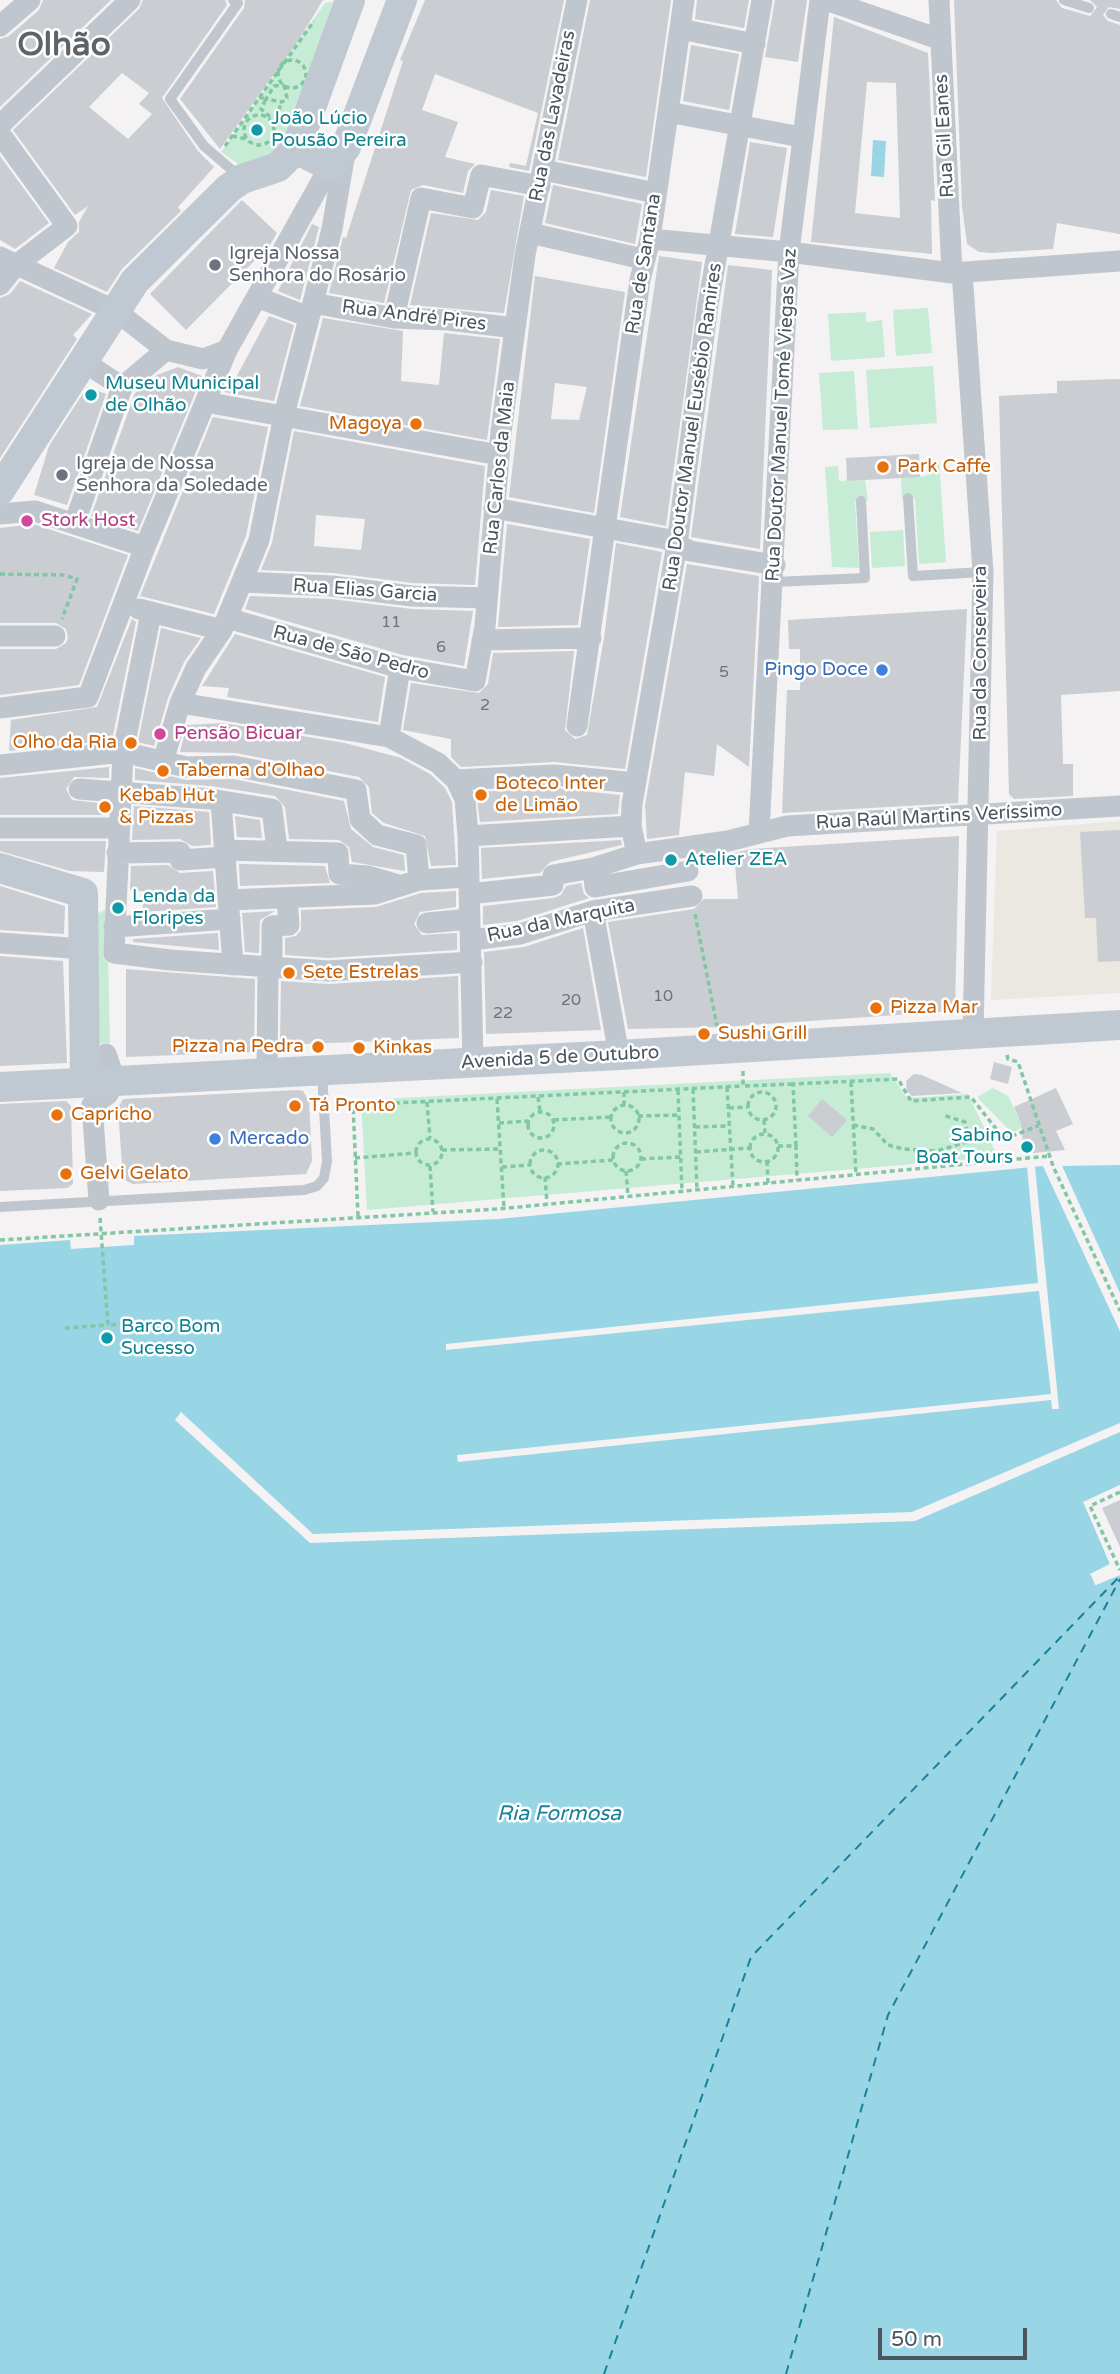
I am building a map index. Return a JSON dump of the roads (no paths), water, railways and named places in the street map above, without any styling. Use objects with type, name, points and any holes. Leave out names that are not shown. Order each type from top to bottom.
[{"type":"main road","points":[[0,490],[135,281],[242,179],[278,167],[296,149],[350,0]]},
{"type":"main road","points":[[296,149],[338,157],[402,0]]},
{"type":"main road","points":[[0,868],[83,893],[84,949],[102,1072]]},
{"type":"main road","name":"Avenida 5 de Outubro","points":[[0,1087],[102,1072],[267,1074],[1120,1025]]},
{"type":"street","points":[[0,125],[130,0]]},
{"type":"street","name":"Rua das Lavadeiras","points":[[525,255],[576,0]]},
{"type":"street","name":"Rua de Santana","points":[[578,726],[684,0]]},
{"type":"street","name":"Rua Doutor Manuel Eusébio Ramires","points":[[637,854],[631,826],[635,783],[677,544],[708,304],[762,0]]},
{"type":"street","name":"Rua Doutor Manuel Tomé Viegas Vaz","points":[[759,832],[775,573],[789,252],[801,136],[820,0]]},
{"type":"street","points":[[826,0],[939,39]]},
{"type":"street","name":"Rua Gil Eanes","points":[[939,0],[939,39],[957,272]]},
{"type":"street","points":[[680,29],[755,44]]},
{"type":"street","points":[[668,112],[801,136]]},
{"type":"street","points":[[0,134],[67,226],[8,261],[0,285]]},
{"type":"street","points":[[0,708],[88,696],[145,547],[227,350],[338,157]]},
{"type":"street","points":[[163,762],[180,703],[196,668],[225,624],[259,540],[284,415],[332,229],[338,157]]},
{"type":"street","points":[[394,318],[421,198],[473,208],[481,175],[541,178],[656,193]]},
{"type":"street","points":[[530,233],[647,249],[720,247],[789,252],[957,272],[1120,261]]},
{"type":"street","name":"Rua Carlos da Maia","points":[[475,681],[487,598],[499,455],[525,255]]},
{"type":"street","points":[[8,261],[116,310],[166,350],[203,359],[227,350]]},
{"type":"street","name":"Rua da Conserveira","points":[[957,272],[983,572],[973,1034]]},
{"type":"street","name":"Rua André Pires","points":[[259,298],[311,310],[515,328]]},
{"type":"street","points":[[75,522],[121,387],[166,350]]},
{"type":"street","points":[[83,361],[121,387]]},
{"type":"street","points":[[205,402],[499,455]]},
{"type":"street","points":[[494,508],[666,539],[690,551],[775,573]]},
{"type":"street","points":[[0,514],[34,511],[75,522],[145,547]]},
{"type":"street","name":"Rua Elias Garcia","points":[[242,582],[332,586],[412,596],[487,598]]},
{"type":"street","name":"Rua de São Pedro","points":[[123,604],[151,613],[225,624],[400,668],[475,681]]},
{"type":"street","points":[[151,613],[123,752],[114,953],[328,971],[472,962]]},
{"type":"street","points":[[0,636],[55,636]]},
{"type":"street","points":[[482,640],[592,638]]},
{"type":"street","points":[[389,737],[400,668]]},
{"type":"street","points":[[180,703],[389,737],[438,763],[456,780],[465,799],[468,836],[473,1063]]},
{"type":"street","points":[[0,765],[123,752],[186,767],[234,766],[356,790],[360,819],[377,835],[416,845],[409,883]]},
{"type":"street","points":[[246,805],[253,770]]},
{"type":"street","points":[[456,780],[554,775],[635,783]]},
{"type":"street","points":[[79,789],[221,801],[272,809],[277,850]]},
{"type":"street","points":[[221,801],[233,965]]},
{"type":"street","name":"Rua Raúl Martins Veríssimo","points":[[469,885],[553,885],[553,875],[593,868],[637,854],[684,845],[728,841],[788,826],[979,817],[1120,806]]},
{"type":"street","points":[[468,836],[631,826]]},
{"type":"street","points":[[0,828],[119,828]]},
{"type":"street","points":[[117,853],[180,852],[180,860],[277,850],[338,853],[339,874],[409,883],[469,885]]},
{"type":"street","points":[[593,868],[596,887],[688,871]]},
{"type":"street","points":[[114,928],[287,898],[374,894],[409,883]]},
{"type":"street","points":[[83,893],[115,906]]},
{"type":"street","name":"Rua da Marquita","points":[[427,923],[520,934],[593,911],[692,896]]},
{"type":"street","points":[[267,1074],[272,926],[289,925],[287,898]]},
{"type":"street","points":[[593,911],[619,1055]]},
{"type":"street","points":[[0,943],[84,949]]},
{"type":"street","points":[[99,1200],[92,1105],[108,1094],[102,1072]]},
{"type":"lane","points":[[233,0],[238,3],[170,99],[204,146],[242,179]]},
{"type":"lane","points":[[1064,0],[1089,8]]},
{"type":"lane","points":[[908,498],[913,576],[983,572]]},
{"type":"lane","points":[[775,573],[866,578],[861,501]]},
{"type":"lane","points":[[0,1207],[304,1190],[317,1186],[324,1178],[327,1161],[321,1071]]},
{"type":"water","points":[[873,140],[886,141],[884,177],[871,176]]},
{"type":"water","points":[[1120,1165],[1120,1293],[1062,1166]]},
{"type":"water","name":"Ria Formosa","points":[[1043,1166],[1120,1331],[1120,1485],[1084,1502],[1110,1564],[1091,1574],[1095,1585],[1120,1575],[1120,2374],[0,2374],[0,1245],[70,1240],[71,1249],[134,1245],[134,1236],[499,1219]]},
{"type":"place","name":"João Lúcio Pousão Pereira","points":[[257,130]]},
{"type":"place","name":"Igreja Nossa Senhora do Rosário","points":[[215,265]]},
{"type":"place","name":"Museu Municipal de Olhão","points":[[91,395]]},
{"type":"place","name":"Magoya","points":[[416,424]]},
{"type":"place","name":"Park Caffe","points":[[883,467]]},
{"type":"place","name":"Igreja de Nossa Senhora da Soledade","points":[[62,475]]},
{"type":"place","name":"Stork Host","points":[[27,521]]},
{"type":"place","name":"Pingo Doce","points":[[882,670]]},
{"type":"place","name":"Pensão Bicuar","points":[[160,734]]},
{"type":"place","name":"Olho da Ria","points":[[131,743]]},
{"type":"place","name":"Taberna d'Olhao","points":[[163,771]]},
{"type":"place","name":"Boteco Inter de Limão","points":[[481,795]]},
{"type":"place","name":"Kebab Hut & Pizzas","points":[[105,807]]},
{"type":"place","name":"Atelier ZEA","points":[[671,860]]},
{"type":"place","name":"Lenda da Floripes","points":[[118,908]]},
{"type":"place","name":"Sete Estrelas","points":[[289,973]]},
{"type":"place","name":"Pizza Mar","points":[[876,1008]]},
{"type":"place","name":"Sushi Grill","points":[[704,1034]]},
{"type":"place","name":"Pizza na Pedra","points":[[318,1047]]},
{"type":"place","name":"Kinkas","points":[[359,1048]]},
{"type":"place","name":"Tá Pronto","points":[[295,1106]]},
{"type":"place","name":"Capricho","points":[[57,1115]]},
{"type":"place","name":"Mercado","points":[[215,1139]]},
{"type":"place","name":"Sabino Boat Tours","points":[[1027,1147]]},
{"type":"place","name":"Gelvi Gelato","points":[[66,1174]]},
{"type":"place","name":"Barco Bom Sucesso","points":[[107,1338]]},
{"type":"district","name":"Olhão","points":[[64,46]]}]
